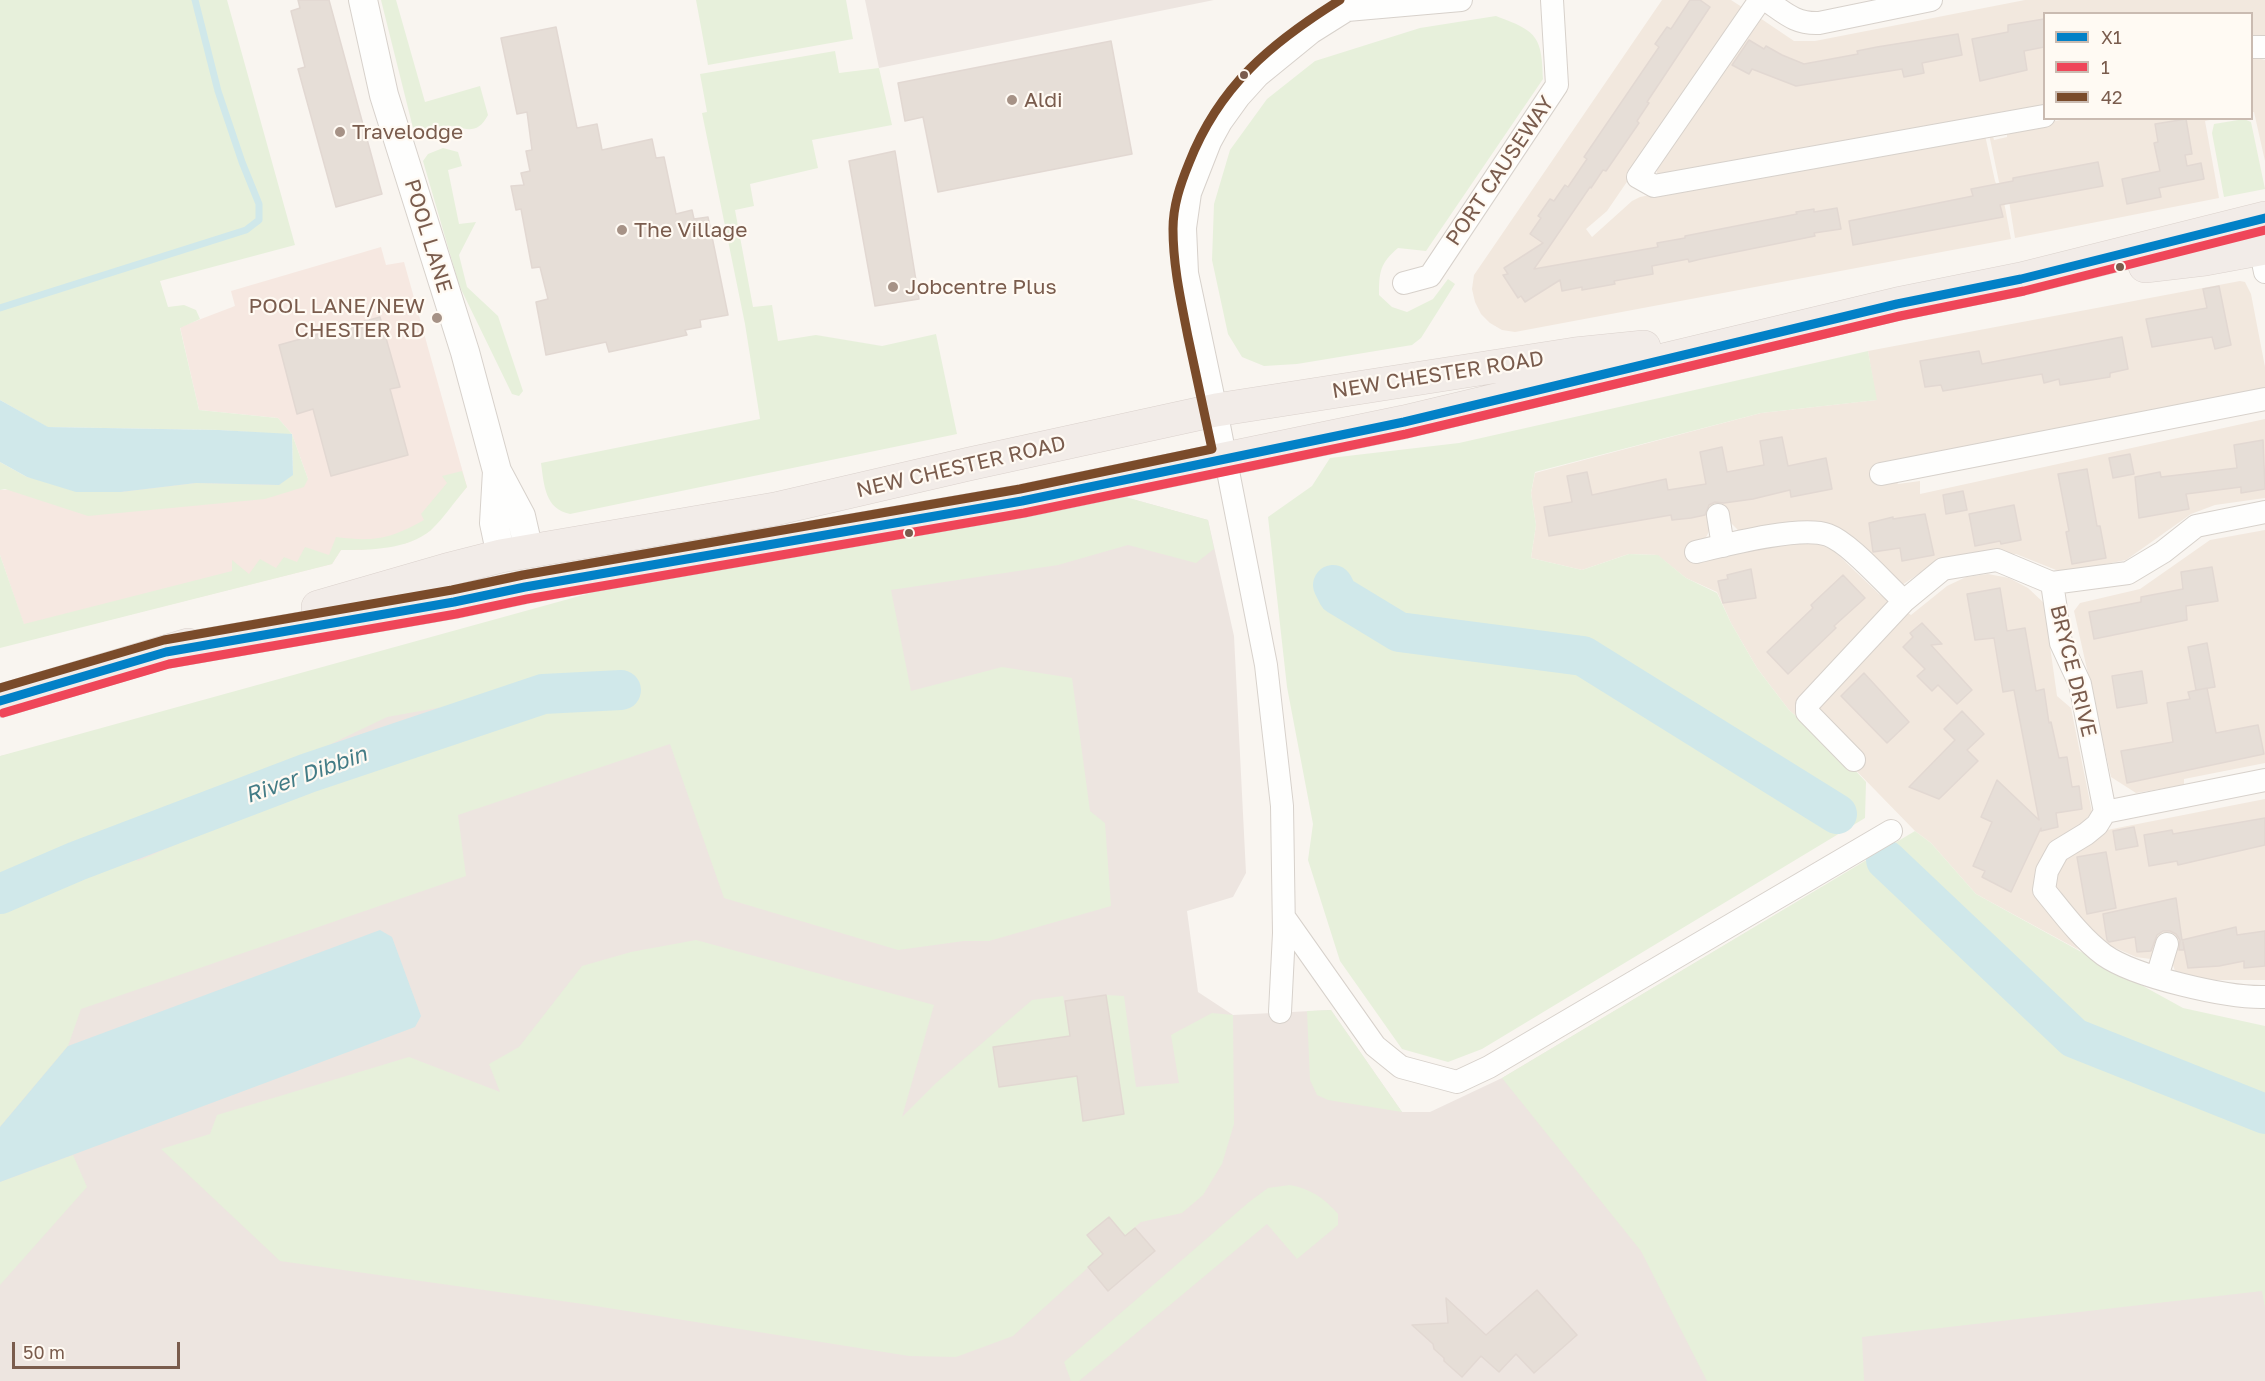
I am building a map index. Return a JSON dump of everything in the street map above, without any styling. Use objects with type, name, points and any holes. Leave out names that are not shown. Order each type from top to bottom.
[{"type":"highway","name":"NEW CHESTER ROAD","points":[[166,651],[1022,501],[1404,422],[1897,304],[2021,279],[2205,259],[2262,241]]},
{"type":"highway","name":"NEW CHESTER ROAD","points":[[0,701],[446,570],[515,553],[775,509],[1216,410],[1575,354],[1767,334]]},
{"type":"highway","points":[[515,553],[525,587]]},
{"type":"street","name":"POOL LANE","points":[[363,0],[384,95],[465,352],[497,471],[521,516],[515,553]]},
{"type":"street","points":[[1280,1012],[1284,917],[1282,806],[1266,665],[1187,273],[1185,228],[1190,193],[1210,142],[1239,97],[1258,76],[1346,5],[1461,0]]},
{"type":"street","name":"PORT CAUSEWAY","points":[[1404,283],[1430,276],[1557,85],[1552,0]]},
{"type":"street","points":[[1760,0],[1638,177],[1654,186],[2043,116]]},
{"type":"street","points":[[1766,0],[1794,20],[1805,24],[1931,0]]},
{"type":"street","points":[[1881,474],[2265,399]]},
{"type":"street","points":[[1854,760],[1807,712],[1807,705],[1904,601],[1943,570],[1997,560],[2052,583],[2128,573],[2163,552],[2196,526],[2265,512]]},
{"type":"street","points":[[1718,516],[1723,546]]},
{"type":"street","points":[[1696,552],[1772,536],[1810,532],[1827,534],[1844,544],[1904,601]]},
{"type":"street","name":"BRYCE DRIVE","points":[[2052,583],[2061,643],[2080,684],[2105,812]]},
{"type":"street","points":[[2265,780],[2105,812],[2097,825],[2058,851],[2047,871],[2044,890],[2075,927],[2104,955],[2126,967],[2209,991],[2248,997],[2265,997]]},
{"type":"street","points":[[1284,917],[1375,1046],[1401,1067],[1457,1082],[1489,1067],[1891,831]]},
{"type":"street","points":[[2157,977],[2167,944]]},
{"type":"shaded area","points":[[865,0],[1214,0],[879,68]]},
{"type":"shaded area","points":[[1662,0],[1731,0],[1745,9],[1607,211],[1586,229],[1592,237],[1632,201],[1640,197],[1746,176],[1985,135],[1995,181],[2004,202],[2011,239],[1515,332],[1502,330],[1490,323],[1481,314],[1475,302],[1472,289],[1474,275]]},
{"type":"shaded area","points":[[2025,0],[2265,0],[2265,37],[2253,40],[2253,12],[2043,12],[2043,107],[1660,177],[1656,169],[1757,16],[1794,41],[1815,41]]},
{"type":"shaded area","points":[[2253,56],[2265,60],[2265,161],[2254,112]]},
{"type":"shaded area","points":[[2061,120],[2210,120],[2205,121],[2219,198],[2015,238],[2009,201],[1999,182],[1989,134],[1992,133],[1994,140],[2007,137],[2007,130]]},
{"type":"shaded area","points":[[381,247],[386,265],[404,262],[467,487],[430,531],[407,543],[361,550],[341,550],[332,564],[29,640],[0,555],[0,490],[308,479],[292,434],[278,418],[199,410],[180,327],[235,306],[231,291]]},
{"type":"shaded area","points":[[2240,281],[2245,282],[2251,294],[2265,367],[2265,388],[1888,461],[1898,484],[1920,481],[1920,494],[2265,419],[2265,498],[2215,505],[2191,514],[2126,560],[2076,570],[2056,570],[2016,554],[1973,552],[1932,565],[1902,585],[1846,533],[1739,531],[1731,523],[1728,509],[1710,511],[1711,527],[1694,562],[1808,540],[1833,550],[1879,594],[1911,615],[1947,586],[1966,577],[1988,574],[2009,578],[2028,588],[2044,603],[2057,696],[2071,708],[2092,812],[2078,829],[2039,897],[2079,950],[1976,894],[1931,843],[1915,831],[1840,754],[1789,710],[1757,668],[1731,623],[1717,592],[1686,578],[1657,555],[1629,554],[1582,570],[1531,558],[1536,525],[1531,493],[1535,473],[1761,413],[1876,400],[1868,351]]},
{"type":"shaded area","points":[[1125,497],[1208,520],[1234,636],[1246,873],[1233,897],[1187,911],[1198,992],[1233,1015],[1331,1010],[1402,1112],[1430,1112],[1502,1078],[1822,887],[2265,1206],[2265,1381],[0,1381],[0,756]]},
{"type":"shaded area","points":[[2265,530],[2265,763],[2184,779],[2184,785],[2136,793],[2111,777],[2074,611],[2080,603],[2140,589],[2210,540]]},
{"type":"shaded area","points":[[2265,799],[2265,980],[2211,980],[2188,977],[2175,971],[2172,962],[2136,957],[2104,943],[2057,894],[2055,877],[2062,861],[2102,831]]},
{"type":"green space","points":[[0,0],[227,0],[295,245],[160,281],[168,307],[184,305],[196,310],[200,319],[180,328],[199,410],[278,418],[292,434],[308,479],[304,487],[265,499],[88,516],[5,489],[0,490],[0,462],[27,477],[121,492],[196,483],[279,485],[293,474],[292,435],[219,430],[47,427],[0,400]]},
{"type":"green space","points":[[381,0],[396,0],[425,102],[480,86],[488,115],[478,127],[473,129],[449,126],[413,128]]},
{"type":"green space","points":[[696,0],[846,0],[853,39],[708,65]]},
{"type":"green space","points":[[1496,16],[1520,26],[1534,37],[1541,53],[1543,79],[1426,251],[1398,248],[1384,263],[1379,280],[1379,295],[1392,307],[1407,312],[1433,299],[1448,279],[1455,284],[1421,338],[1412,345],[1297,364],[1264,366],[1242,357],[1228,334],[1212,260],[1214,204],[1230,150],[1267,99],[1315,61],[1420,28]]},
{"type":"green space","points":[[835,51],[839,73],[879,68],[892,125],[812,140],[818,168],[750,184],[754,206],[735,210],[753,307],[772,305],[778,341],[816,335],[882,346],[936,334],[957,434],[570,514],[555,507],[547,495],[541,463],[760,419],[745,324],[702,113],[707,112],[700,74]]},
{"type":"green space","points":[[2238,120],[2251,122],[2265,189],[2224,197],[2212,133],[2214,124]]},
{"type":"green space","points":[[443,148],[458,152],[462,166],[448,170],[459,224],[476,222],[459,255],[467,287],[498,316],[523,391],[519,396],[512,394],[459,285],[423,161],[428,154]]},
{"type":"green space","points":[[1868,351],[1877,400],[1761,413],[1535,472],[1531,493],[1536,525],[1531,558],[1582,570],[1629,554],[1658,555],[1686,578],[1717,593],[1757,668],[1789,710],[1840,754],[1866,782],[1865,818],[1482,1049],[1448,1062],[1402,1049],[1340,961],[1308,860],[1313,824],[1287,687],[1268,517],[1312,486],[1330,458],[1459,443]]},
{"type":"green space","points":[[462,471],[467,487],[431,530],[411,542],[364,550],[341,550],[332,564],[0,648],[0,555],[24,624],[232,571],[232,560],[249,574],[260,559],[276,568],[284,557],[297,562],[305,547],[329,555],[336,537],[372,539],[391,535],[424,520],[421,514],[447,483],[442,476]]},
{"type":"green space","points":[[1125,497],[1208,520],[1214,549],[1196,563],[1128,545],[1058,565],[891,590],[911,691],[1002,667],[1072,678],[1090,811],[1105,823],[1111,906],[989,941],[964,941],[898,950],[724,898],[670,744],[458,815],[466,876],[81,1009],[68,1046],[0,1127],[0,907],[130,856],[138,861],[314,784],[533,709],[620,700],[580,674],[493,698],[387,717],[283,767],[79,842],[0,878],[0,756],[623,584]]},
{"type":"green space","points":[[1915,831],[1931,843],[1976,894],[2183,1008],[2265,1026],[2265,1308],[2262,1291],[1862,1337],[1864,1381],[1707,1381],[1641,1251],[1502,1078]]},
{"type":"green space","points":[[696,940],[934,1005],[902,1117],[936,1083],[1032,1000],[1063,996],[1073,1049],[1054,1038],[994,1047],[999,1087],[1058,1078],[1076,1070],[1084,1120],[1124,1114],[1106,995],[1124,996],[1136,1087],[1179,1083],[1171,1035],[1212,1013],[1233,1015],[1234,1124],[1222,1164],[1203,1195],[1182,1213],[1141,1222],[1125,1236],[1108,1217],[1087,1235],[1103,1254],[1013,1336],[956,1357],[909,1356],[583,1304],[280,1261],[161,1149],[210,1134],[217,1115],[409,1057],[500,1092],[489,1064],[519,1047],[582,966],[631,952]]},
{"type":"green space","points":[[1331,1010],[1402,1112],[1328,1100],[1317,1095],[1310,1080],[1307,1011]]},
{"type":"green space","points":[[73,1155],[87,1187],[0,1285],[0,1182]]},
{"type":"green space","points":[[1290,1185],[1311,1192],[1328,1203],[1338,1214],[1338,1225],[1297,1259],[1267,1224],[1079,1381],[1071,1381],[1064,1362],[1249,1202],[1268,1188]]},
{"type":"water","points":[[0,400],[48,427],[219,430],[292,434],[293,475],[279,485],[196,483],[121,492],[76,492],[27,477],[0,462]]},
{"type":"water","points":[[380,930],[392,937],[421,1016],[415,1027],[0,1182],[0,1127],[68,1046]]},
{"type":"building","name":"Travelodge","points":[[298,0],[329,0],[382,194],[336,207],[298,69],[305,67],[291,11],[300,8]]},
{"type":"building","points":[[1690,0],[1700,0],[1710,7],[1647,102],[1649,103],[1637,121],[1639,123],[1606,171],[1603,170],[1590,187],[1534,269],[1658,247],[1657,243],[1685,238],[1685,236],[1814,209],[1814,212],[1837,208],[1841,229],[1814,233],[1815,236],[1689,262],[1688,259],[1652,266],[1653,274],[1582,290],[1582,287],[1562,291],[1560,280],[1525,302],[1521,296],[1518,298],[1503,275],[1508,274],[1504,268],[1543,243],[1530,234],[1541,218],[1538,216],[1550,199],[1554,201],[1565,185],[1568,187],[1587,159],[1584,157],[1659,47],[1655,44],[1667,27],[1671,29]]},
{"type":"building","points":[[2043,19],[2043,47],[2024,51],[2027,70],[1980,81],[1972,39],[2008,32],[2008,25]]},
{"type":"building","name":"The Village","points":[[556,27],[577,128],[597,124],[602,150],[652,139],[656,158],[664,157],[676,214],[692,210],[694,219],[708,217],[728,315],[700,320],[701,327],[685,330],[687,335],[609,352],[606,342],[546,355],[536,302],[548,299],[540,267],[532,268],[521,209],[516,210],[511,186],[524,185],[521,173],[530,171],[526,151],[532,150],[527,112],[517,114],[501,38]]},
{"type":"building","points":[[1958,34],[1962,55],[1922,63],[1924,73],[1904,77],[1902,69],[1796,86],[1752,69],[1749,74],[1732,65],[1749,40],[1764,49],[1766,46],[1804,64],[1858,54],[1857,51],[1877,47]]},
{"type":"building","name":"Aldi","points":[[1111,41],[1132,154],[938,192],[923,117],[905,121],[898,83]]},
{"type":"building","points":[[2186,120],[2192,154],[2185,155],[2187,166],[2201,163],[2204,179],[2159,188],[2161,197],[2127,204],[2122,179],[2160,171],[2154,143],[2158,142],[2155,124]]},
{"type":"building","points":[[895,151],[919,299],[875,306],[849,161]]},
{"type":"building","points":[[2098,162],[2103,186],[2000,205],[2003,217],[1853,245],[1849,221],[1973,196],[1971,189],[2013,181],[2013,178]]},
{"type":"building","points":[[2219,286],[2231,345],[2215,349],[2212,337],[2152,347],[2146,319],[2207,308],[2203,289]]},
{"type":"building","points":[[380,317],[400,387],[390,389],[408,455],[331,476],[313,409],[297,414],[279,345]]},
{"type":"building","points":[[2122,337],[2128,369],[2110,373],[2110,377],[2060,385],[2059,379],[2044,383],[2042,374],[1943,391],[1941,385],[1925,387],[1920,361],[1979,351],[1982,364]]},
{"type":"building","points":[[1782,437],[1788,466],[1826,458],[1832,489],[1791,497],[1790,490],[1753,499],[1715,502],[1709,505],[1705,515],[1691,518],[1672,520],[1671,515],[1549,536],[1544,507],[1572,502],[1567,476],[1587,472],[1592,495],[1666,479],[1668,490],[1706,484],[1700,452],[1722,447],[1727,472],[1764,465],[1760,441]]},
{"type":"building","points":[[2263,440],[2265,489],[2241,493],[2241,487],[2186,494],[2189,509],[2139,518],[2135,477],[2160,472],[2161,477],[2237,468],[2234,445]]},
{"type":"building","points":[[2130,454],[2134,474],[2113,478],[2109,458]]},
{"type":"building","points":[[2087,469],[2097,526],[2100,526],[2106,558],[2072,564],[2066,532],[2069,531],[2058,474]]},
{"type":"building","points":[[1963,491],[1967,510],[1946,514],[1943,495]]},
{"type":"building","points":[[2014,505],[2021,540],[1975,546],[1969,514]]},
{"type":"building","points":[[1925,514],[1934,555],[1902,561],[1900,548],[1873,552],[1869,523],[1893,517],[1893,519]]},
{"type":"building","points":[[2212,567],[2218,601],[2186,606],[2187,620],[2094,639],[2089,612],[2141,602],[2141,597],[2183,589],[2181,572]]},
{"type":"building","points":[[1751,569],[1756,598],[1723,603],[1718,581],[1728,579],[1727,575]]},
{"type":"building","points":[[1843,575],[1865,598],[1834,626],[1836,628],[1788,674],[1767,652],[1813,608],[1811,605]]},
{"type":"building","points":[[2000,588],[2007,631],[2025,628],[2036,691],[2044,689],[2049,723],[2051,722],[2059,758],[2067,757],[2072,787],[2079,786],[2082,809],[2056,813],[2058,827],[2041,831],[2041,828],[2011,892],[1982,877],[1985,871],[1973,866],[1992,822],[1981,817],[1997,780],[2039,820],[2014,690],[2003,692],[1994,638],[1975,640],[1967,594]]},
{"type":"building","points":[[1922,623],[1942,644],[1931,645],[1972,690],[1957,704],[1938,685],[1932,691],[1917,676],[1925,669],[1903,647],[1913,637],[1910,633]]},
{"type":"building","points":[[2207,643],[2215,687],[2196,690],[2188,647]]},
{"type":"building","points":[[2142,671],[2147,703],[2117,708],[2112,676]]},
{"type":"building","points":[[1864,673],[1909,722],[1887,743],[1841,696]]},
{"type":"building","points":[[2207,688],[2216,733],[2258,725],[2264,754],[2127,783],[2121,751],[2173,742],[2167,703],[2190,699],[2188,692]]},
{"type":"building","points":[[1962,711],[1984,734],[1967,750],[1978,761],[1939,799],[1909,787],[1955,740],[1944,729]]},
{"type":"building","points":[[2265,818],[2265,845],[2178,865],[2177,861],[2149,866],[2144,835],[2172,830],[2173,834]]},
{"type":"building","points":[[2134,827],[2138,846],[2116,850],[2113,831]]},
{"type":"building","points":[[2106,852],[2116,908],[2087,914],[2077,857]]},
{"type":"building","points":[[2176,898],[2182,940],[2236,927],[2237,935],[2265,931],[2265,966],[2244,968],[2244,961],[2219,966],[2188,968],[2183,942],[2184,950],[2179,950],[2180,940],[2170,931],[2163,931],[2157,935],[2151,951],[2137,952],[2135,937],[2109,942],[2107,940],[2103,914]]},
{"type":"building","points":[[1106,995],[1124,1114],[1083,1121],[1077,1076],[999,1087],[993,1047],[1070,1036],[1065,1001]]},
{"type":"building","points":[[1109,1217],[1125,1236],[1135,1228],[1155,1251],[1108,1291],[1088,1267],[1103,1254],[1087,1235]]},
{"type":"building","points":[[1537,1290],[1577,1335],[1534,1373],[1516,1354],[1499,1372],[1481,1356],[1462,1377],[1444,1361],[1444,1358],[1434,1349],[1433,1344],[1412,1325],[1448,1323],[1446,1298],[1486,1335]]},
{"type":"waterway","points":[[0,308],[246,230],[259,220],[259,204],[218,91],[195,0]]},
{"type":"waterway","points":[[1333,585],[1338,595],[1399,632],[1583,656],[1837,814]]},
{"type":"waterway","name":"River Dibbin","points":[[0,894],[77,861],[308,773],[543,694],[621,690]]},
{"type":"waterway","points":[[1886,860],[2074,1038],[2265,1114]]},
{"type":"transit line","name":"42","points":[[0,688],[164,640],[1020,489],[1212,449],[1176,270],[1173,229],[1178,196],[1201,136],[1232,89],[1270,50],[1340,0]]},
{"type":"transit line","name":"X1","points":[[0,701],[166,652],[1022,501],[1404,422],[1897,304],[2021,279],[2265,218]]},
{"type":"transit line","name":"1","points":[[3,713],[169,664],[1024,513],[1406,434],[1900,316],[2024,291],[2265,230]]},
{"type":"place","name":"Aldi","points":[[1012,100]]},
{"type":"place","name":"Travelodge","points":[[340,132]]},
{"type":"place","name":"The Village","points":[[622,230]]},
{"type":"place","name":"Jobcentre Plus","points":[[893,287]]},
{"type":"place","name":"POOL LANE/NEW CHESTER RD","points":[[437,318]]}]
